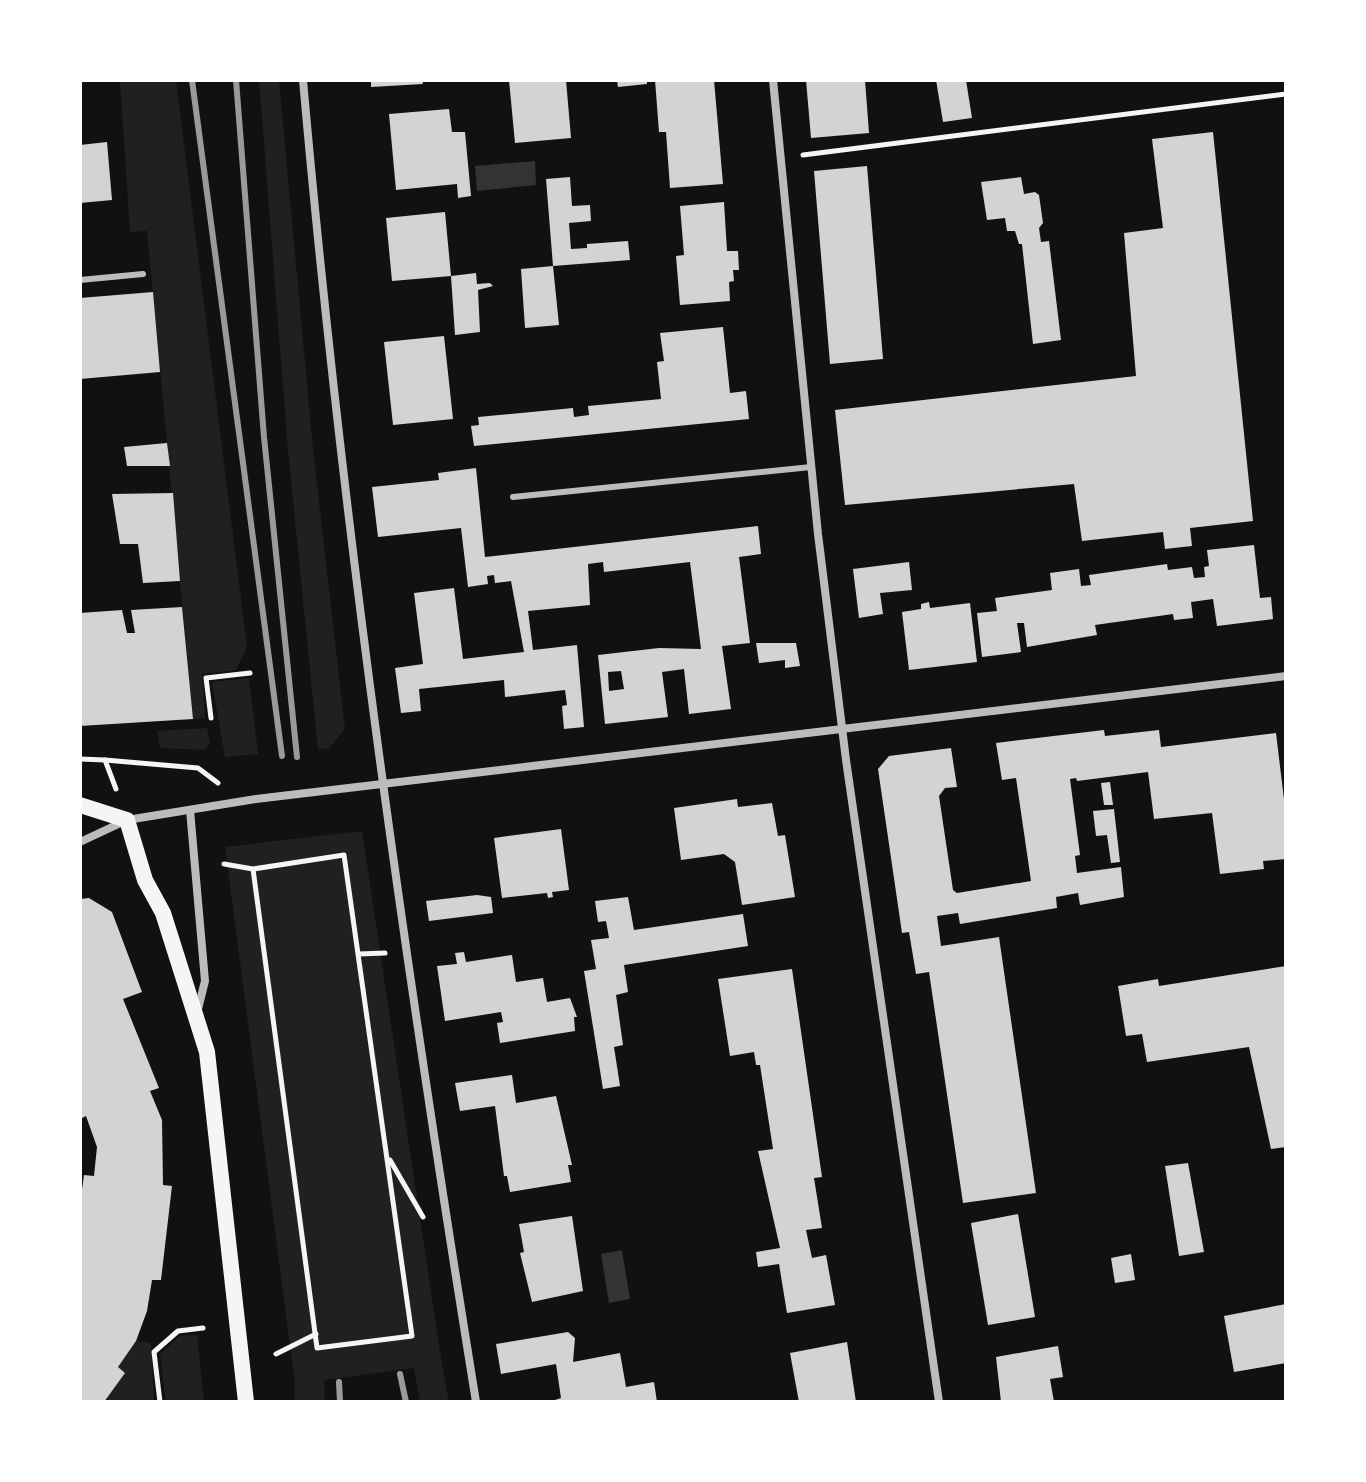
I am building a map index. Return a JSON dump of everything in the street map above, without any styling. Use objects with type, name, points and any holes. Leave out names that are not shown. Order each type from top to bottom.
[{"type":"main road","points":[[80,805],[127,820],[145,880],[163,913],[197,1014],[207,1052],[246,1402]]},
{"type":"street","points":[[303,80],[328,353],[382,784],[476,1402]]},
{"type":"street","points":[[773,80],[811,467],[842,728],[902,1164],[939,1402]]},
{"type":"street","points":[[80,842],[127,820],[256,799],[1286,676]]},
{"type":"street","points":[[190,810],[205,981],[197,1014]]},
{"type":"lane","points":[[80,280],[143,274]]},
{"type":"lane","points":[[513,497],[811,467]]},
{"type":"path","points":[[781,158],[1286,94]]},
{"type":"path","points":[[211,718],[206,678],[250,673]]},
{"type":"path","points":[[80,759],[198,768],[211,780]]},
{"type":"path","points":[[105,760],[127,820]]},
{"type":"path","points":[[224,864],[253,869],[344,855],[412,1336],[317,1348],[253,869]]},
{"type":"path","points":[[358,954],[386,953]]},
{"type":"path","points":[[387,1155],[429,1229]]},
{"type":"path","points":[[160,1402],[154,1352],[178,1331],[203,1328]]},
{"type":"path","points":[[276,1354],[316,1334]]},
{"type":"shaded area","points":[[120,80],[176,80],[247,647],[236,670],[202,674],[205,718],[193,719],[147,231],[130,232]]},
{"type":"shaded area","points":[[259,80],[279,80],[313,449],[345,729],[329,748],[318,750],[288,450]]},
{"type":"shaded area","points":[[535,161],[536,185],[477,191],[475,166]]},
{"type":"shaded area","points":[[249,678],[258,754],[225,757],[212,682]]},
{"type":"shaded area","points":[[207,728],[210,744],[204,750],[160,748],[157,731]]},
{"type":"shaded area","points":[[362,831],[449,1402],[420,1402],[414,1368],[324,1380],[325,1402],[294,1402],[295,1384],[225,847]]},
{"type":"shaded area","points":[[622,1250],[630,1299],[609,1303],[601,1254]]},
{"type":"shaded area","points":[[197,1335],[204,1402],[166,1402],[160,1354],[180,1336]]},
{"type":"shaded area","points":[[136,1341],[151,1343],[154,1402],[112,1402],[107,1398],[125,1373],[118,1367]]},
{"type":"building","points":[[371,80],[422,80],[423,84],[371,87]]},
{"type":"building","points":[[509,80],[566,80],[571,138],[515,143]]},
{"type":"building","points":[[617,80],[647,80],[647,84],[618,87]]},
{"type":"building","points":[[655,80],[714,80],[723,184],[670,188],[666,132],[659,132]]},
{"type":"building","points":[[806,80],[865,80],[869,133],[811,138]]},
{"type":"building","points":[[936,80],[966,80],[972,118],[943,122]]},
{"type":"building","points":[[449,109],[452,132],[465,132],[471,196],[458,198],[457,184],[396,190],[389,114]]},
{"type":"building","points":[[1213,132],[1253,521],[1190,528],[1192,546],[1165,549],[1163,532],[1082,541],[1074,484],[845,505],[835,410],[1136,376],[1124,233],[1163,228],[1152,139]]},
{"type":"building","points":[[107,142],[112,200],[80,203],[80,145]]},
{"type":"building","points":[[867,166],[883,359],[830,364],[814,171]]},
{"type":"building","points":[[570,177],[572,206],[590,205],[591,221],[569,223],[571,249],[587,248],[587,244],[628,241],[630,260],[553,266],[546,179]]},
{"type":"building","points":[[1021,177],[1024,194],[1035,192],[1039,195],[1043,223],[1039,228],[1041,242],[1049,241],[1061,340],[1033,344],[1022,244],[1019,244],[1015,231],[1007,231],[1005,218],[987,220],[981,182]]},
{"type":"building","points":[[724,202],[727,251],[738,251],[739,270],[733,270],[734,281],[729,282],[730,301],[680,305],[676,256],[684,255],[680,206]]},
{"type":"building","points":[[445,212],[451,276],[392,281],[386,218]]},
{"type":"building","points":[[553,266],[559,325],[525,328],[521,269]]},
{"type":"building","points":[[476,273],[477,284],[490,283],[493,286],[478,290],[480,332],[455,335],[451,276]]},
{"type":"building","points":[[153,292],[160,372],[80,379],[80,298]]},
{"type":"building","points":[[723,327],[730,393],[746,391],[749,419],[474,446],[471,426],[479,425],[478,417],[573,408],[574,417],[589,415],[588,406],[661,399],[657,362],[664,361],[660,333]]},
{"type":"building","points":[[444,336],[453,419],[393,425],[384,342]]},
{"type":"building","points":[[167,443],[170,466],[127,466],[124,447]]},
{"type":"building","points":[[476,468],[485,557],[758,526],[761,554],[739,557],[750,643],[722,646],[731,709],[689,714],[684,669],[662,672],[668,717],[605,724],[598,655],[659,648],[701,649],[690,562],[604,572],[603,562],[588,564],[590,605],[528,611],[533,650],[577,645],[584,727],[564,729],[562,706],[567,705],[565,690],[505,697],[504,680],[419,689],[421,711],[401,713],[395,668],[423,664],[414,593],[454,588],[463,659],[524,652],[511,581],[495,583],[494,575],[487,576],[488,584],[468,587],[461,528],[378,537],[372,487],[439,480],[438,473]],"holes":[[[621,671],[624,689],[609,691],[608,672]]]},
{"type":"building","points":[[173,493],[180,581],[143,583],[138,544],[120,544],[112,494]]},
{"type":"building","points":[[1254,545],[1260,598],[1271,597],[1273,619],[1217,626],[1213,599],[1191,602],[1193,618],[1174,620],[1173,614],[1095,625],[1097,635],[1027,647],[1024,623],[1017,623],[1021,652],[982,657],[977,613],[997,611],[995,598],[1052,590],[1050,573],[1079,569],[1081,586],[1091,585],[1089,575],[1167,564],[1168,570],[1192,567],[1194,578],[1205,577],[1204,567],[1209,566],[1207,550]]},
{"type":"building","points":[[909,562],[912,590],[880,593],[883,614],[859,618],[853,569]]},
{"type":"building","points":[[929,602],[930,608],[970,603],[977,662],[909,670],[902,612],[921,609],[921,604]]},
{"type":"building","points":[[182,607],[193,719],[80,726],[80,613],[122,610],[127,633],[135,633],[131,610]]},
{"type":"building","points":[[756,643],[796,643],[800,666],[785,668],[785,660],[759,663]]},
{"type":"building","points":[[1104,730],[1105,736],[1159,730],[1161,747],[1276,733],[1286,816],[1286,859],[1263,861],[1264,869],[1220,874],[1212,813],[1154,819],[1148,772],[1077,781],[1076,778],[1070,779],[1080,855],[1075,856],[1077,873],[1121,867],[1124,897],[1080,905],[1078,893],[1056,897],[1057,908],[960,924],[958,913],[937,916],[941,946],[999,937],[1036,1193],[963,1203],[929,972],[916,974],[909,932],[902,933],[878,769],[889,756],[951,748],[957,787],[945,788],[939,796],[953,890],[957,893],[1031,881],[1016,778],[1002,780],[996,743]]},
{"type":"building","points":[[1110,782],[1113,805],[1104,805],[1101,783]]},
{"type":"building","points":[[737,799],[738,807],[772,803],[778,836],[785,835],[795,897],[742,905],[735,862],[724,854],[681,860],[674,808]]},
{"type":"building","points":[[1114,809],[1120,862],[1111,863],[1107,835],[1096,836],[1093,811]]},
{"type":"building","points":[[561,829],[569,890],[552,892],[553,897],[548,898],[547,893],[502,898],[494,838]]},
{"type":"building","points":[[477,895],[491,897],[493,913],[429,921],[426,901]]},
{"type":"building","points":[[628,897],[634,930],[743,914],[748,946],[624,965],[628,992],[616,995],[623,1045],[614,1047],[620,1086],[603,1089],[584,971],[596,969],[591,940],[609,938],[606,921],[598,922],[595,901]]},
{"type":"building","points":[[89,898],[112,912],[142,992],[123,999],[159,1088],[150,1091],[162,1120],[163,1185],[172,1186],[161,1280],[152,1280],[147,1311],[136,1341],[118,1367],[125,1373],[104,1402],[80,1402],[80,1204],[84,1175],[94,1176],[97,1147],[86,1116],[80,1119],[80,899]]},
{"type":"building","points":[[464,952],[466,962],[512,955],[516,982],[543,978],[547,1002],[570,998],[577,1017],[574,1017],[575,1031],[500,1043],[497,1023],[503,1022],[501,1012],[445,1021],[437,966],[457,964],[455,953]]},
{"type":"building","points":[[1286,966],[1286,1147],[1271,1149],[1249,1047],[1147,1062],[1142,1034],[1126,1036],[1118,986],[1158,979],[1159,986]]},
{"type":"building","points":[[792,969],[822,1177],[814,1178],[822,1228],[806,1230],[812,1258],[826,1255],[835,1305],[787,1313],[779,1264],[758,1267],[756,1252],[780,1248],[758,1151],[773,1149],[760,1065],[756,1065],[754,1052],[730,1056],[718,979]]},
{"type":"building","points":[[512,1075],[516,1103],[556,1096],[572,1165],[568,1165],[571,1182],[510,1192],[507,1176],[504,1176],[495,1106],[460,1111],[455,1083]]},
{"type":"building","points":[[1188,1163],[1204,1252],[1179,1256],[1165,1166]]},
{"type":"building","points":[[1018,1214],[1035,1317],[988,1325],[971,1223]]},
{"type":"building","points":[[572,1216],[583,1291],[532,1302],[520,1253],[524,1252],[519,1224]]},
{"type":"building","points":[[1131,1254],[1135,1280],[1115,1283],[1111,1258]]},
{"type":"building","points":[[1286,1304],[1286,1363],[1234,1372],[1224,1316]]},
{"type":"building","points":[[568,1332],[575,1338],[573,1362],[620,1353],[626,1387],[654,1382],[657,1402],[549,1402],[561,1398],[556,1364],[501,1374],[496,1344]]},
{"type":"building","points":[[847,1342],[856,1402],[799,1402],[790,1353]]},
{"type":"building","points":[[1058,1346],[1063,1377],[1050,1379],[1054,1402],[1001,1402],[996,1357]]},
{"type":"railway","points":[[192,80],[282,756]]},
{"type":"railway","points":[[236,80],[264,437],[297,757]]},
{"type":"railway","points":[[400,1374],[406,1402]]},
{"type":"railway","points":[[339,1382],[340,1402]]}]
